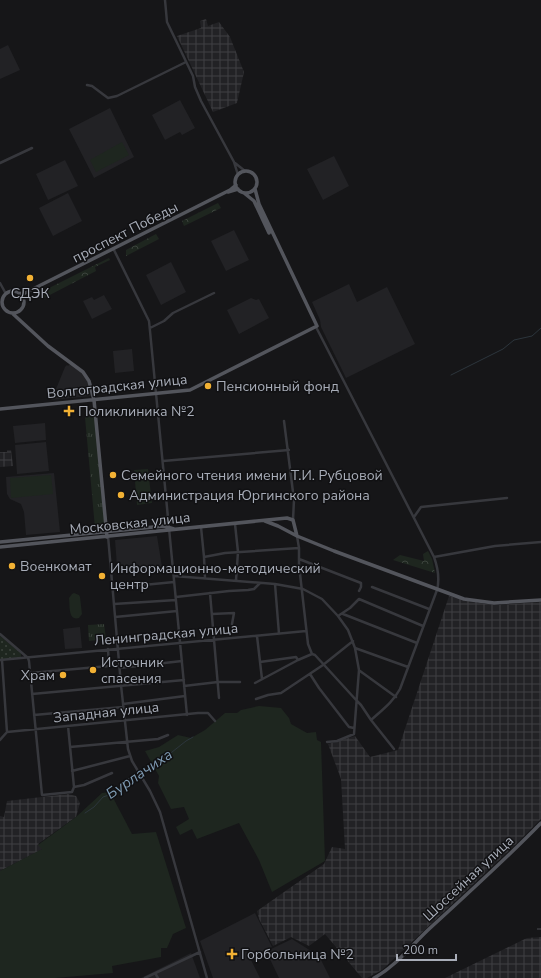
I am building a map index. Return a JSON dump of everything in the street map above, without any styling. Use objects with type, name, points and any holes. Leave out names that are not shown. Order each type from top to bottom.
[{"type":"main road","points":[[245,171],[255,175],[257,182],[255,189],[259,204],[316,325],[252,198],[238,189],[236,185],[236,178],[245,171]]},
{"type":"main road","points":[[22,296],[226,192],[236,185]]},
{"type":"main road","name":"проспект Победы","points":[[22,296],[223,194],[238,189]]},
{"type":"main road","points":[[244,193],[255,189]]},
{"type":"main road","points":[[14,313],[21,309],[24,303],[22,296],[15,292],[6,295],[2,306],[6,310],[14,313],[84,371],[91,382],[108,536]]},
{"type":"main road","name":"Волгоградская улица","points":[[0,408],[57,404],[194,388],[316,325]]},
{"type":"main road","points":[[0,408],[94,399]]},
{"type":"main road","name":"Московская улица","points":[[0,542],[164,526],[175,529],[287,518],[293,520]]},
{"type":"main road","points":[[278,519],[276,523],[278,526]]},
{"type":"main road","points":[[293,520],[297,536]]},
{"type":"main road","name":"Московская улица","points":[[262,521],[278,526],[297,536],[464,599],[479,602],[502,603],[541,600]]},
{"type":"main road","name":"Московская улица","points":[[0,547],[108,536],[169,527]]},
{"type":"main road","points":[[291,533],[296,529]]},
{"type":"main road","points":[[11,541],[12,546]]},
{"type":"main road","name":"Шоссейная улица","points":[[374,978],[384,973],[405,954],[424,934],[541,823]]},
{"type":"street","points":[[165,0],[167,22],[193,76],[195,87],[201,101],[234,162],[238,175]]},
{"type":"street","points":[[87,85],[92,86],[108,98],[117,96],[186,62]]},
{"type":"street","points":[[0,163],[32,148]]},
{"type":"street","points":[[234,162],[245,171]]},
{"type":"street","points":[[114,250],[149,321],[187,714]]},
{"type":"street","points":[[0,284],[6,295]]},
{"type":"street","points":[[150,328],[164,321],[173,313],[214,293]]},
{"type":"street","points":[[316,325],[434,557],[439,573],[437,590],[396,697],[371,720]]},
{"type":"street","points":[[284,421],[289,450],[294,500],[293,520]]},
{"type":"street","points":[[163,461],[289,450]]},
{"type":"street","points":[[414,518],[421,507],[507,498]]},
{"type":"street","points":[[235,524],[238,552],[236,580]]},
{"type":"street","points":[[201,527],[205,578]]},
{"type":"street","points":[[108,536],[121,686],[130,756],[160,812],[207,978]]},
{"type":"street","points":[[297,536],[306,631],[308,644],[312,654],[315,655],[357,702],[361,704],[371,720],[394,749]]},
{"type":"street","points":[[434,557],[495,546],[541,542]]},
{"type":"street","points":[[204,557],[238,552],[299,548]]},
{"type":"street","points":[[299,559],[361,583],[359,591]]},
{"type":"street","points":[[174,576],[236,580],[275,584],[303,589],[322,599],[338,616],[348,630],[355,648],[359,670],[357,702],[354,734],[337,741],[327,742]]},
{"type":"street","points":[[113,588],[174,582]]},
{"type":"street","points":[[114,604],[176,599],[210,593],[248,590],[254,589],[261,583]]},
{"type":"street","points":[[275,584],[279,634]]},
{"type":"street","points":[[372,587],[429,609]]},
{"type":"street","points":[[210,593],[219,698]]},
{"type":"street","points":[[338,616],[359,599],[423,626]]},
{"type":"street","points":[[116,617],[177,611]]},
{"type":"street","points":[[212,614],[234,613],[232,624]]},
{"type":"street","points":[[342,614],[417,643]]},
{"type":"street","name":"Ленинградская улица","points":[[1,660],[306,631]]},
{"type":"street","points":[[0,634],[28,658],[42,795],[72,792],[74,787],[68,726]]},
{"type":"street","points":[[256,636],[262,679]]},
{"type":"street","points":[[256,699],[281,693],[323,665],[353,641]]},
{"type":"street","points":[[355,648],[408,667]]},
{"type":"street","points":[[30,673],[109,666],[108,650]]},
{"type":"street","points":[[255,683],[312,654]]},
{"type":"street","points":[[260,662],[296,657],[298,660]]},
{"type":"street","points":[[0,740],[7,732],[1,660]]},
{"type":"street","points":[[120,668],[182,661]]},
{"type":"street","points":[[359,670],[396,697]]},
{"type":"street","points":[[310,674],[319,688],[349,726],[354,728]]},
{"type":"street","points":[[32,694],[184,680]]},
{"type":"street","points":[[184,686],[218,682],[240,682]]},
{"type":"street","points":[[34,714],[123,705],[185,696]]},
{"type":"street","name":"Западная улица","points":[[7,732],[187,714],[208,713],[215,721]]},
{"type":"street","points":[[70,747],[158,739],[168,735]]},
{"type":"street","points":[[72,771],[130,756]]},
{"type":"street","points":[[74,787],[84,785],[112,772]]},
{"type":"street","points":[[145,978],[200,952]]},
{"type":"street","points":[[155,973],[158,978]]},
{"type":"shaded area","points":[[206,19],[208,26],[219,22],[230,37],[244,72],[237,103],[213,112],[177,36],[201,28],[200,21]]},
{"type":"shaded area","points":[[8,45],[20,70],[0,79],[0,49]]},
{"type":"shaded area","points":[[180,100],[195,128],[182,135],[180,132],[165,140],[152,115]]},
{"type":"shaded area","points":[[110,108],[134,157],[94,178],[69,129]]},
{"type":"shaded area","points":[[334,156],[349,186],[323,200],[307,169]]},
{"type":"shaded area","points":[[65,160],[78,186],[48,200],[36,174]]},
{"type":"shaded area","points":[[68,193],[82,221],[53,236],[39,208]]},
{"type":"shaded area","points":[[234,230],[249,260],[226,271],[211,241]]},
{"type":"shaded area","points":[[171,262],[186,292],[161,305],[146,275]]},
{"type":"shaded area","points":[[349,284],[357,302],[387,287],[415,344],[346,378],[321,327],[320,320],[312,302]]},
{"type":"shaded area","points":[[104,295],[112,309],[92,319],[83,301],[92,297],[94,300]]},
{"type":"shaded area","points":[[251,298],[256,300],[259,299],[269,318],[239,334],[227,310]]},
{"type":"shaded area","points":[[132,349],[134,371],[115,373],[113,351]]},
{"type":"shaded area","points":[[70,364],[85,376],[89,383],[92,396],[51,400],[57,390],[56,389],[65,367]]},
{"type":"shaded area","points":[[45,423],[46,440],[15,443],[13,426]]},
{"type":"shaded area","points":[[46,442],[49,471],[17,474],[15,445]]},
{"type":"shaded area","points":[[7,450],[11,450],[13,466],[0,467],[0,452],[7,452]]},
{"type":"shaded area","points":[[54,473],[60,532],[26,535],[24,512],[21,504],[10,499],[7,494],[6,477]]},
{"type":"shaded area","points":[[157,536],[162,567],[117,566],[115,540]]},
{"type":"shaded area","points":[[449,596],[485,604],[499,605],[541,602],[541,819],[382,970],[367,978],[362,978],[325,934],[309,946],[291,937],[273,946],[259,919],[257,911],[324,864],[332,847],[345,849],[341,779],[328,744],[355,736],[370,757],[398,750]]},
{"type":"shaded area","points":[[80,627],[82,648],[65,649],[63,629]]},
{"type":"shaded area","points":[[68,794],[76,796],[80,803],[76,817],[38,844],[43,849],[0,871],[0,816],[4,817],[7,801]]},
{"type":"shaded area","points":[[255,913],[272,947],[250,958],[260,978],[213,978],[200,941]]},
{"type":"shaded area","points":[[541,937],[541,978],[445,978],[527,938]]},
{"type":"shaded area","points":[[292,939],[319,956],[330,978],[279,978],[268,955],[269,950]]},
{"type":"shaded area","points":[[191,953],[200,978],[141,978]]},
{"type":"green space","points":[[122,142],[129,155],[96,172],[90,160]]},
{"type":"green space","points":[[218,203],[221,208],[184,226],[182,221]]},
{"type":"green space","points":[[156,234],[159,239],[126,256],[126,250]]},
{"type":"green space","points":[[109,258],[110,260],[95,267],[96,271],[44,298],[43,291]]},
{"type":"green space","points":[[95,416],[106,527],[95,528],[85,417]]},
{"type":"green space","points":[[148,469],[152,503],[137,505],[134,470]]},
{"type":"green space","points":[[51,475],[53,494],[11,498],[10,478]]},
{"type":"green space","points":[[428,551],[432,559],[435,573],[393,560],[400,555],[424,561],[423,554]]},
{"type":"green space","points":[[74,593],[80,597],[82,614],[79,618],[73,617],[70,612],[69,598]]},
{"type":"green space","points":[[104,624],[106,639],[89,641],[88,625]]},
{"type":"green space","points":[[0,636],[21,653],[21,658],[0,660]]},
{"type":"green space","points":[[259,706],[281,708],[289,718],[291,724],[307,733],[316,732],[317,740],[321,742],[325,861],[272,892],[259,860],[239,823],[197,839],[192,829],[180,835],[176,827],[189,819],[184,807],[171,809],[158,783],[159,776],[145,751],[159,747],[178,735],[191,738],[205,730],[225,713],[237,713],[241,710]]},
{"type":"green space","points":[[110,792],[132,834],[156,832],[186,928],[173,934],[167,948],[161,948],[161,957],[112,966],[113,973],[55,978],[0,978],[0,871],[42,849],[38,845],[76,817],[102,793]]},
{"type":"waterway","points":[[451,375],[503,349],[514,340],[532,336],[541,328]]},
{"type":"waterway","name":"Бурлачиха","points":[[85,813],[94,807],[103,797],[116,790],[128,779],[149,769],[193,737]]},
{"type":"place","name":"СДЭК","points":[[30,278]]},
{"type":"place","name":"Пенсионный фонд","points":[[208,386]]},
{"type":"place","name":"Поликлиника №2","points":[[69,411]]},
{"type":"place","name":"Семейного чтения имени Т.И. Рубцовой","points":[[113,475]]},
{"type":"place","name":"Администрация Юргинского района","points":[[121,495]]},
{"type":"place","name":"Военкомат","points":[[12,566]]},
{"type":"place","name":"Информационно-методический центр","points":[[102,576]]},
{"type":"place","name":"Источник спасения","points":[[93,670]]},
{"type":"place","name":"Храм","points":[[63,675]]},
{"type":"place","name":"Горбольница №2","points":[[232,954]]}]
